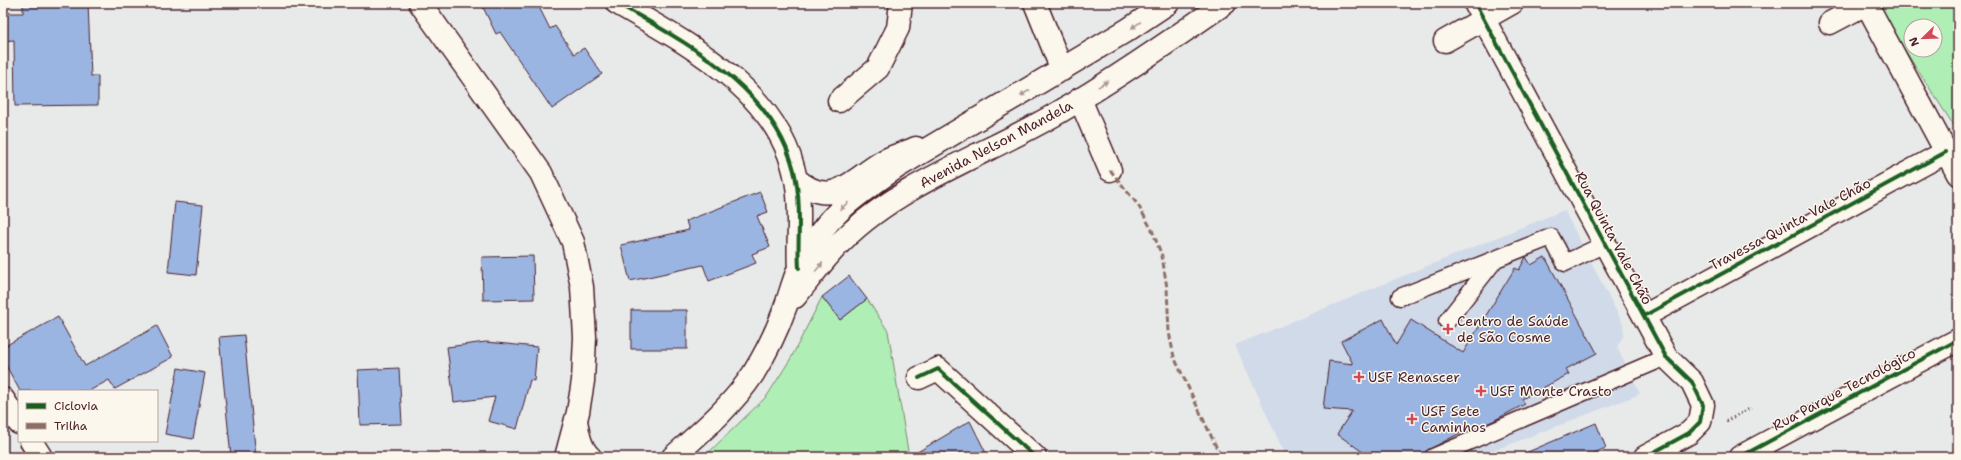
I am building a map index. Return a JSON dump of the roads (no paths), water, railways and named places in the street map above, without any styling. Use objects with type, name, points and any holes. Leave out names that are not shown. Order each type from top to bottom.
[{"type":"street","points":[[420,3],[541,173],[573,242],[582,287],[585,337],[583,381],[576,420],[566,457]]},
{"type":"street","points":[[617,3],[683,41],[737,82],[765,113],[784,141],[796,179],[799,204],[797,244],[799,268],[771,342],[753,374],[737,396],[711,424],[673,457]]},
{"type":"street","points":[[839,101],[878,68],[898,28],[901,3]]},
{"type":"street","points":[[1034,3],[1062,70]]},
{"type":"street","name":"Avenida Nelson Mandela","points":[[799,268],[817,236],[833,215],[862,190],[956,131],[1062,70],[1168,3]]},
{"type":"street","name":"Avenida Nelson Mandela","points":[[785,308],[844,238],[883,208],[913,189],[1018,135],[1080,99],[1225,3]]},
{"type":"street","points":[[1445,41],[1479,11],[1512,3]]},
{"type":"street","points":[[1830,24],[1866,4],[1958,174]]},
{"type":"street","name":"Rua Quinta Vale Chão","points":[[1479,11],[1666,357],[1692,382],[1703,405],[1700,422],[1689,433],[1645,457]]},
{"type":"street","points":[[1080,99],[1110,170]]},
{"type":"street","points":[[796,179],[806,188],[815,192],[832,194],[883,162],[956,131]]},
{"type":"street","name":"Travessa Quinta Vale Chão","points":[[1644,316],[1946,152]]},
{"type":"street","name":"Rua Parque Tecnológico","points":[[1740,457],[1958,340]]},
{"type":"street","points":[[919,378],[938,369],[1035,457]]},
{"type":"street","points":[[3,399],[18,422]]},
{"type":"street","points":[[576,420],[579,438],[586,453],[590,457]]},
{"type":"street","points":[[32,442],[41,457]]},
{"type":"lane","points":[[1400,297],[1551,238],[1565,263],[1604,244]]},
{"type":"lane","points":[[1447,320],[1495,260]]},
{"type":"lane","points":[[1433,457],[1666,357]]},
{"type":"place","name":"Centro de Saúde de São Cosme","points":[[1448,329]]},
{"type":"place","name":"USF Renascer","points":[[1359,377]]},
{"type":"place","name":"USF Monte Crasto","points":[[1481,391]]},
{"type":"place","name":"USF Sete Caminhos","points":[[1412,419]]}]
